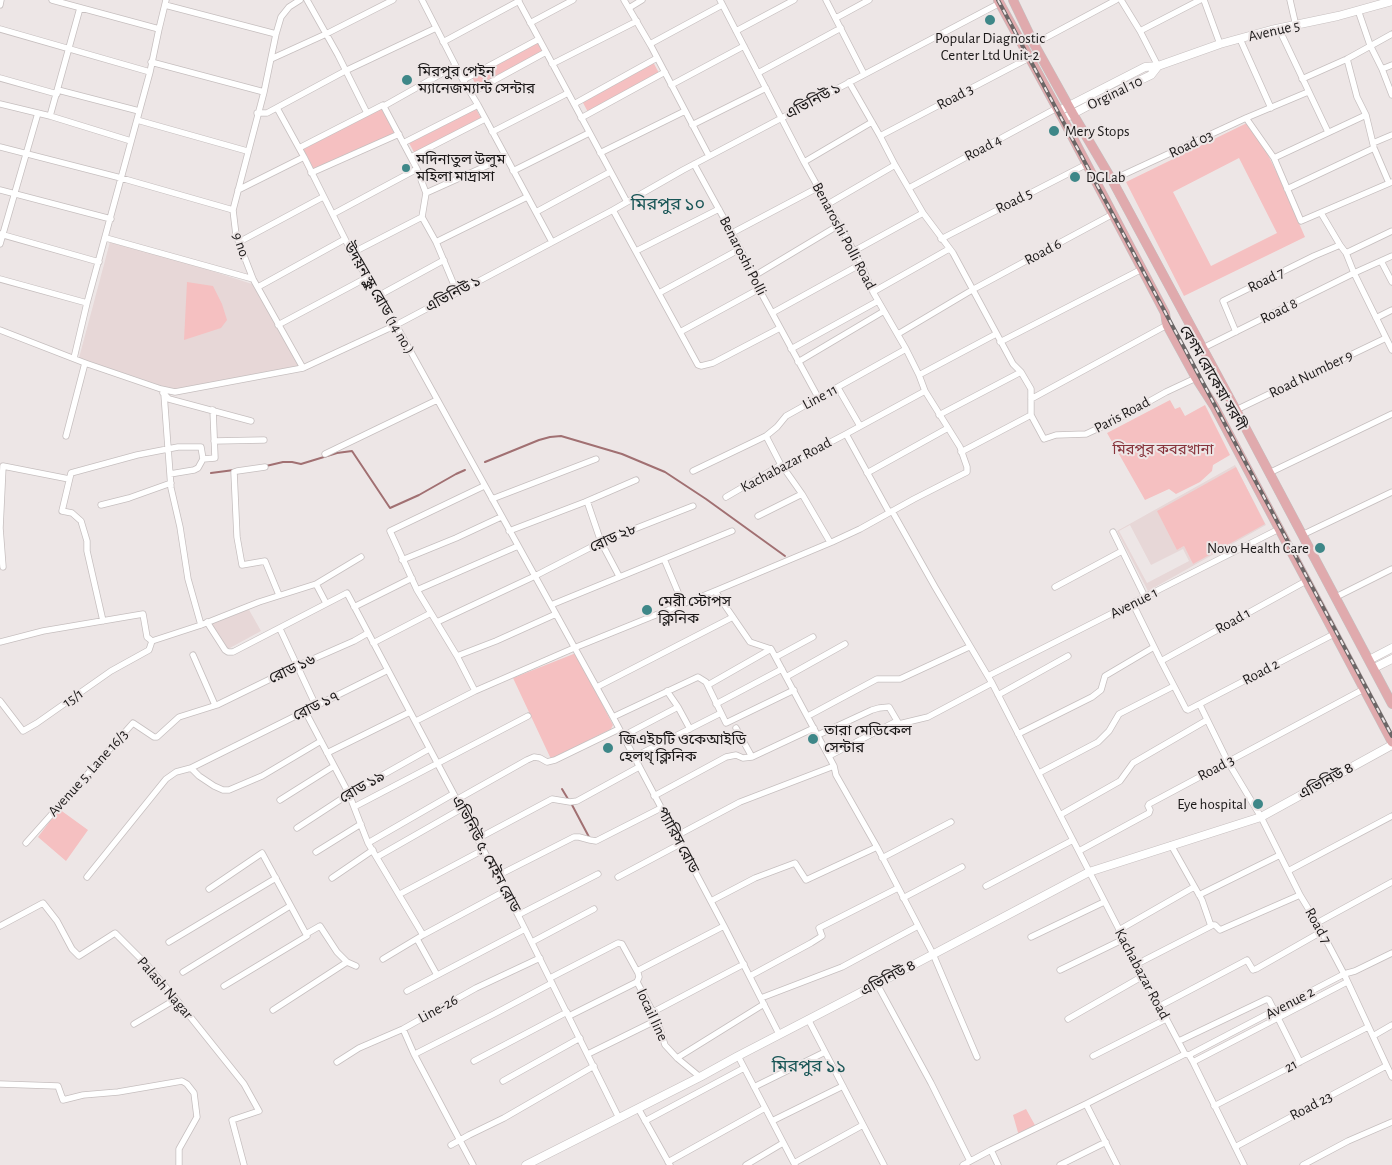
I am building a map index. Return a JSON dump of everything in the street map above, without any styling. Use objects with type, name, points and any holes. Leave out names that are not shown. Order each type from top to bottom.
[{"type":"main road","name":"বেগম রোকেয়া সরণী","points":[[1013,0],[1034,44],[1112,180],[1392,704]]},
{"type":"main road","name":"বেগম রোকেয়া সরণী","points":[[999,1],[1166,313],[1167,325],[1196,378],[1214,406],[1392,744]]},
{"type":"street","points":[[0,5],[1,0]]},
{"type":"street","points":[[52,0],[159,29]]},
{"type":"street","name":"9 no.","points":[[300,0],[289,7],[281,17],[264,92],[233,210],[233,221],[253,279],[303,368]]},
{"type":"street","points":[[307,0],[366,113]]},
{"type":"street","points":[[271,59],[326,34],[383,2],[393,0]]},
{"type":"street","points":[[530,23],[573,0]]},
{"type":"street","points":[[624,0],[650,44],[709,156]]},
{"type":"street","points":[[629,8],[642,0]]},
{"type":"street","points":[[736,31],[794,0]]},
{"type":"street","points":[[826,0],[864,74]]},
{"type":"street","points":[[836,18],[869,0]]},
{"type":"street","points":[[1034,44],[1116,0]]},
{"type":"street","points":[[1121,0],[1158,66]]},
{"type":"street","points":[[1140,31],[1200,0]]},
{"type":"street","points":[[1204,0],[1220,44]]},
{"type":"street","points":[[1290,0],[1296,26]]},
{"type":"street","points":[[424,1],[455,66],[552,242]]},
{"type":"street","points":[[443,42],[518,1],[627,202]]},
{"type":"street","name":"এভিনিউ ১","points":[[162,391],[175,392],[303,368],[396,325],[999,1]]},
{"type":"street","name":"Avenue 5","points":[[1073,110],[1145,67],[1158,66],[1220,44],[1391,1]]},
{"type":"street","points":[[650,44],[721,2]]},
{"type":"street","name":"Benaroshi Polli Road","points":[[721,2],[804,162],[861,264],[873,292],[906,349],[925,390],[961,452],[967,467],[967,472],[891,511]]},
{"type":"street","points":[[74,358],[87,303],[150,72],[166,3],[276,34]]},
{"type":"street","points":[[50,116],[80,8]]},
{"type":"street","points":[[1358,10],[1370,45],[1382,69],[1392,96]]},
{"type":"street","points":[[552,64],[637,21]]},
{"type":"street","points":[[258,113],[267,113],[345,71],[436,28]]},
{"type":"street","points":[[758,73],[841,28]]},
{"type":"street","points":[[0,29],[150,72]]},
{"type":"street","points":[[1279,29],[1328,132]]},
{"type":"street","points":[[1302,79],[1347,59],[1392,34]]},
{"type":"street","points":[[463,80],[539,39]]},
{"type":"street","points":[[1240,40],[1271,108]]},
{"type":"street","points":[[671,85],[744,46]]},
{"type":"street","points":[[470,93],[546,52]]},
{"type":"street","points":[[574,104],[657,58]]},
{"type":"street","name":"Road 3","points":[[880,136],[1029,58]]},
{"type":"street","points":[[1246,118],[1274,158],[1301,221],[1390,182],[1374,146],[1366,115],[1357,97],[1347,59]]},
{"type":"street","points":[[151,62],[264,92]]},
{"type":"street","points":[[1382,69],[1392,65]]},
{"type":"street","points":[[299,148],[366,113],[384,106],[455,66]]},
{"type":"street","name":"Orginal 10","points":[[1073,110],[1151,75],[1158,66]]},
{"type":"street","points":[[581,118],[665,72]]},
{"type":"street","points":[[0,78],[139,111]]},
{"type":"street","points":[[849,82],[923,213],[953,253],[1000,342],[1031,389],[1031,415],[961,452]]},
{"type":"street","points":[[692,125],[766,88]]},
{"type":"street","name":"Road 03","points":[[1112,180],[1246,118],[1308,92]]},
{"type":"street","points":[[492,132],[568,93]]},
{"type":"street","points":[[0,104],[50,116],[131,141]]},
{"type":"street","points":[[404,143],[478,105]]},
{"type":"street","points":[[384,106],[417,169],[426,193],[422,217],[436,242],[457,292]]},
{"type":"street","name":"উদয়ন স্কুল রোড (14 no.)","points":[[277,108],[352,252],[396,325],[484,486]]},
{"type":"street","points":[[1058,109],[1073,110]]},
{"type":"street","name":"Road 4","points":[[909,188],[1058,109]]},
{"type":"street","points":[[1063,119],[1073,110]]},
{"type":"street","points":[[600,153],[685,111]]},
{"type":"street","points":[[0,244],[1,234],[15,194],[38,114]]},
{"type":"street","points":[[1274,158],[1366,115]]},
{"type":"street","points":[[411,157],[485,119]]},
{"type":"street","points":[[136,120],[247,151]]},
{"type":"street","points":[[804,162],[872,122]]},
{"type":"street","points":[[513,171],[589,132]]},
{"type":"street","points":[[311,173],[399,134]]},
{"type":"street","points":[[1287,189],[1374,146],[1392,135]]},
{"type":"street","points":[[0,147],[121,178],[233,210]]},
{"type":"street","points":[[238,190],[304,157]]},
{"type":"street","points":[[426,193],[506,158]]},
{"type":"street","name":"Benaroshi Polli","points":[[694,164],[732,233],[759,289],[819,398]]},
{"type":"street","name":"Road 5","points":[[941,239],[1087,164]]},
{"type":"street","points":[[828,204],[895,165]]},
{"type":"street","points":[[333,214],[417,169]]},
{"type":"street","points":[[536,212],[610,172]]},
{"type":"street","points":[[732,233],[819,187]]},
{"type":"street","points":[[0,190],[111,219]]},
{"type":"street","points":[[436,242],[527,197]]},
{"type":"street","points":[[239,242],[323,198]]},
{"type":"street","points":[[636,251],[719,209]]},
{"type":"street","points":[[613,210],[698,365],[713,363],[780,328]]},
{"type":"street","points":[[854,251],[923,213]]},
{"type":"street","points":[[1321,213],[1346,253],[1392,350]]},
{"type":"street","name":"Road 6","points":[[898,334],[972,290],[1113,214]]},
{"type":"street","points":[[352,252],[422,217]]},
{"type":"street","points":[[754,276],[839,225]]},
{"type":"street","points":[[1346,253],[1392,231]]},
{"type":"street","points":[[1,234],[99,262]]},
{"type":"street","points":[[106,238],[253,279]]},
{"type":"street","points":[[258,287],[345,239]]},
{"type":"street","name":"Road 7","points":[[1236,332],[1223,301],[1340,245]]},
{"type":"street","points":[[659,293],[740,249]]},
{"type":"street","points":[[873,292],[949,249]]},
{"type":"street","name":"Road 8","points":[[1203,348],[1392,256]]},
{"type":"street","points":[[378,296],[444,260]]},
{"type":"street","points":[[1381,261],[1392,282]]},
{"type":"street","points":[[772,313],[861,264]]},
{"type":"street","points":[[1000,342],[1142,269]]},
{"type":"street","points":[[278,325],[368,278]]},
{"type":"street","points":[[1,281],[87,303]]},
{"type":"street","points":[[680,332],[759,289]]},
{"type":"street","points":[[791,348],[878,301]]},
{"type":"street","points":[[1376,318],[1392,310]]},
{"type":"street","points":[[798,362],[884,312]]},
{"type":"street","points":[[1031,399],[1167,325]]},
{"type":"street","points":[[0,330],[162,391],[169,398],[251,421]]},
{"type":"street","points":[[919,374],[996,334]]},
{"type":"street","name":"Road Number 9","points":[[1236,410],[1386,338]]},
{"type":"street","name":"Line 11","points":[[693,472],[766,436],[790,414],[906,349]]},
{"type":"street","points":[[66,436],[85,363]]},
{"type":"street","points":[[940,415],[1021,372]]},
{"type":"street","name":"Paris Road","points":[[1031,415],[1044,439],[1056,435],[1086,434],[1196,378]]},
{"type":"street","points":[[838,388],[860,426]]},
{"type":"street","points":[[846,434],[925,390]]},
{"type":"street","points":[[162,391],[171,483],[188,579],[204,624],[225,650],[233,652],[280,629],[326,603],[316,584]]},
{"type":"street","points":[[326,454],[437,400]]},
{"type":"street","points":[[203,459],[215,458],[213,410]]},
{"type":"street","points":[[1269,473],[1392,414]]},
{"type":"street","points":[[868,473],[948,428]]},
{"type":"street","name":"Kachabazar Road","points":[[726,497],[846,434],[969,647],[992,683],[1143,976],[1166,1019],[1193,1062],[1244,1165]]},
{"type":"street","points":[[766,436],[782,466],[802,494],[830,542]]},
{"type":"street","points":[[214,441],[264,440]]},
{"type":"street","points":[[103,620],[87,551],[87,541],[81,521],[72,513],[62,511],[71,473],[137,455],[191,446],[201,447],[203,459],[198,468],[170,474]]},
{"type":"street","points":[[492,499],[596,459]]},
{"type":"street","points":[[3,567],[0,528],[3,466],[69,479]]},
{"type":"street","points":[[265,467],[234,472],[237,537],[242,565],[265,561],[279,595]]},
{"type":"street","points":[[509,531],[636,480]]},
{"type":"street","points":[[101,505],[129,498],[171,483]]},
{"type":"street","points":[[475,691],[402,560],[390,531],[484,486]]},
{"type":"street","name":"প্যারিস রোড","points":[[484,486],[597,687],[711,901],[779,1034]]},
{"type":"street","points":[[1302,535],[1392,492]]},
{"type":"street","points":[[758,516],[802,494]]},
{"type":"street","points":[[586,501],[601,542],[619,576]]},
{"type":"street","name":"রোড ২৮","points":[[437,622],[535,576],[601,542],[693,506]]},
{"type":"street","points":[[416,721],[475,691],[574,648],[716,591],[860,529],[891,511]]},
{"type":"street","points":[[402,560],[501,517]]},
{"type":"street","name":"Avenue 1","points":[[988,676],[1133,604],[1279,528]]},
{"type":"street","points":[[551,605],[732,531]]},
{"type":"street","points":[[1113,532],[1146,597]]},
{"type":"street","points":[[418,590],[518,546]]},
{"type":"street","points":[[1054,587],[1122,551]]},
{"type":"street","name":"15/1","points":[[0,700],[23,731],[111,671],[149,650],[152,641],[204,624],[279,595],[316,584],[361,557]]},
{"type":"street","points":[[664,559],[682,604]]},
{"type":"street","points":[[1336,597],[1392,569]]},
{"type":"street","points":[[354,607],[412,578]]},
{"type":"street","name":"Road 1","points":[[1161,661],[1306,581]]},
{"type":"street","points":[[716,591],[750,642],[771,649],[776,657],[829,756],[836,775],[933,954],[977,1057]]},
{"type":"street","name":"এভিনিউ ৫, মেইন রোড","points":[[326,603],[347,593],[532,942],[619,1118]]},
{"type":"street","points":[[1038,773],[1098,742],[1109,731],[1119,714],[1174,686],[1133,604]]},
{"type":"street","points":[[373,643],[431,613]]},
{"type":"street","points":[[0,642],[43,631],[143,614],[147,637],[152,641]]},
{"type":"street","points":[[457,656],[556,614]]},
{"type":"street","points":[[597,687],[733,617]]},
{"type":"street","points":[[280,629],[316,706]]},
{"type":"street","name":"রোড ১৬","points":[[156,738],[179,717],[216,705],[368,633]]},
{"type":"street","name":"Road 2","points":[[1174,686],[1188,710],[1334,634]]},
{"type":"street","points":[[776,657],[813,637]]},
{"type":"street","points":[[786,677],[845,644]]},
{"type":"street","points":[[808,716],[877,680],[900,679],[969,647]]},
{"type":"street","points":[[1018,734],[1092,697],[1101,690],[1105,676],[1154,647]]},
{"type":"street","points":[[1371,664],[1392,648]]},
{"type":"street","points":[[708,685],[771,649]]},
{"type":"street","points":[[193,655],[216,705]]},
{"type":"street","points":[[998,695],[1068,656]]},
{"type":"street","points":[[1371,664],[1392,659]]},
{"type":"street","points":[[716,704],[782,668]]},
{"type":"street","name":"রোড ১৭","points":[[87,877],[166,779],[176,772],[191,768],[388,670]]},
{"type":"street","points":[[613,717],[698,677],[708,685],[726,723],[794,690]]},
{"type":"street","points":[[818,736],[879,708],[889,707],[899,724],[928,717],[992,683]]},
{"type":"street","name":"Road 3","points":[[1079,851],[1149,814],[1148,805],[1364,689]]},
{"type":"street","points":[[667,691],[690,729]]},
{"type":"street","points":[[1200,705],[1228,762],[1261,817]]},
{"type":"street","points":[[622,736],[678,707]]},
{"type":"street","points":[[305,711],[349,794],[368,842],[400,894],[437,975]]},
{"type":"street","points":[[327,753],[410,712]]},
{"type":"street","points":[[634,757],[721,713]]},
{"type":"street","points":[[354,807],[528,716]]},
{"type":"street","points":[[1060,815],[1120,782],[1133,763],[1207,720]]},
{"type":"street","points":[[829,756],[897,721]]},
{"type":"street","name":"Avenue 5, Lane 16/3","points":[[26,843],[132,724],[135,723],[156,738]]},
{"type":"street","points":[[736,728],[752,757]]},
{"type":"street","points":[[654,796],[731,755],[743,758],[752,757],[814,728]]},
{"type":"street","points":[[368,842],[527,760],[534,757],[547,762],[555,760],[619,729]]},
{"type":"street","points":[[191,768],[214,786],[228,790],[262,776],[321,741]]},
{"type":"street","name":"এভিনিউ ৪","points":[[526,1165],[700,1077],[1089,872],[1261,817],[1392,744]]},
{"type":"street","name":"রোড ১৯","points":[[296,828],[349,794],[429,748]]},
{"type":"street","points":[[280,800],[334,766]]},
{"type":"street","points":[[676,836],[740,802],[834,766]]},
{"type":"street","points":[[477,839],[552,799],[570,802],[576,800],[639,767]]},
{"type":"street","points":[[497,876],[574,837],[596,840],[661,808]]},
{"type":"street","points":[[377,857],[462,809]]},
{"type":"street","points":[[1288,871],[1392,816]]},
{"type":"street","name":"Road 7","points":[[1261,817],[1300,895],[1344,974],[1392,1077]]},
{"type":"street","points":[[882,858],[951,822]]},
{"type":"street","points":[[316,852],[361,824]]},
{"type":"street","points":[[986,886],[1073,840]]},
{"type":"street","points":[[618,878],[680,844]]},
{"type":"street","points":[[1172,845],[1199,895],[1211,926]]},
{"type":"street","points":[[711,901],[755,878],[794,863],[806,880],[876,848]]},
{"type":"street","points":[[332,878],[373,850]]},
{"type":"street","points":[[400,894],[483,850]]},
{"type":"street","points":[[209,889],[262,853],[306,934]]},
{"type":"street","points":[[1199,895],[1280,855]]},
{"type":"street","points":[[903,898],[962,866]]},
{"type":"street","points":[[518,915],[598,874]]},
{"type":"street","points":[[169,942],[276,878]]},
{"type":"street","points":[[1317,923],[1392,882]]},
{"type":"street","points":[[1119,930],[1194,887]]},
{"type":"street","points":[[750,976],[822,936],[819,928],[898,888]]},
{"type":"street","points":[[383,959],[505,891]]},
{"type":"street","points":[[1137,964],[1211,926],[1214,925],[1221,930],[1300,895]]},
{"type":"street","points":[[1031,937],[1104,902]]},
{"type":"street","name":"Palash Nagar","points":[[0,926],[43,903],[57,921],[72,949],[79,956],[115,933],[148,966],[244,1084],[259,1111],[232,1120],[244,1165]]},
{"type":"street","points":[[184,972],[290,906]]},
{"type":"street","points":[[532,942],[594,909]]},
{"type":"street","points":[[224,986],[307,936],[306,934],[320,926],[337,952],[347,962],[356,966]]},
{"type":"street","points":[[637,971],[724,926]]},
{"type":"street","points":[[761,998],[842,967],[918,926]]},
{"type":"street","points":[[407,991],[525,929]]},
{"type":"street","points":[[1160,1006],[1247,960],[1253,970],[1256,969],[1321,932]]},
{"type":"street","points":[[1060,970],[1124,939]]},
{"type":"street","name":"locail line","points":[[551,981],[620,943],[637,971],[639,976],[637,982],[657,1020],[665,1044],[677,1058],[700,1077]]},
{"type":"street","name":"Avenue 2","points":[[963,1165],[1274,1011],[1344,974],[1355,971],[1392,953]]},
{"type":"street","name":"Line-26","points":[[337,1062],[360,1048],[403,1028],[476,988],[540,958]]},
{"type":"street","points":[[273,1010],[347,962]]},
{"type":"street","points":[[652,1012],[744,964]]},
{"type":"street","points":[[1068,1019],[1143,976]]},
{"type":"street","points":[[416,1053],[494,1014],[551,981]]},
{"type":"street","points":[[474,1061],[637,982]]},
{"type":"street","name":"Avenue 2","points":[[1193,1062],[1348,982]]},
{"type":"street","points":[[877,984],[970,1161]]},
{"type":"street","points":[[134,1024],[176,999]]},
{"type":"street","points":[[1179,1041],[1265,999],[1269,1000],[1300,1062]]},
{"type":"street","points":[[677,1058],[764,1004]]},
{"type":"street","points":[[808,1019],[883,1163],[876,1165]]},
{"type":"street","points":[[1093,1056],[1166,1019]]},
{"type":"street","points":[[588,1054],[657,1020]]},
{"type":"street","points":[[1373,1036],[1392,1025]]},
{"type":"street","name":"21","points":[[1214,1106],[1368,1027]]},
{"type":"street","points":[[403,1028],[414,1054],[474,1165]]},
{"type":"street","points":[[503,1081],[580,1038]]},
{"type":"street","points":[[754,1087],[825,1052]]},
{"type":"street","points":[[738,1056],[794,1164],[863,1125]]},
{"type":"street","points":[[451,1145],[504,1118],[594,1066]]},
{"type":"street","name":"Road 23","points":[[1235,1147],[1386,1066]]},
{"type":"street","points":[[645,1121],[744,1068]]},
{"type":"street","points":[[0,1084],[58,1086],[63,1100],[83,1095],[118,1092],[182,1081],[194,1093],[198,1117],[179,1149],[179,1165]]},
{"type":"street","points":[[772,1121],[843,1086]]},
{"type":"street","points":[[1086,1104],[1117,1165]]},
{"type":"street","points":[[638,1108],[669,1163],[765,1108]]},
{"type":"street","points":[[1303,1165],[1348,1141],[1392,1122]]},
{"type":"street","points":[[1060,1165],[1106,1142]]},
{"type":"street","points":[[746,1165],[783,1144]]},
{"type":"street","points":[[991,1150],[998,1165]]},
{"type":"shaded area","points":[[110,242],[181,261],[252,284],[301,366],[174,390],[79,358]]},
{"type":"shaded area","points":[[1235,465],[1266,525],[1148,591],[1117,531]],"holes":[[[1236,467],[1193,564],[1184,546],[1177,550]],[[1130,525],[1151,565],[1183,549],[1189,561],[1147,583],[1119,531]]]},
{"type":"shaded area","points":[[248,608],[261,631],[228,649],[211,623]]},
{"type":"green space","points":[[537,42],[543,52],[477,87],[472,77]]},
{"type":"green space","points":[[653,62],[659,73],[588,112],[582,101]]},
{"type":"green space","points":[[382,108],[397,133],[308,172],[297,151]]},
{"type":"green space","points":[[476,109],[482,120],[415,154],[409,143]]},
{"type":"green space","points":[[1251,121],[1277,173],[1305,237],[1184,296],[1126,182]],"holes":[[[1239,158],[1277,233],[1211,266],[1173,192]]]},
{"type":"green space","points":[[187,282],[213,286],[227,320],[221,328],[184,340]]},
{"type":"green space","name":"মিরপুর কবরখানা","points":[[1170,400],[1175,409],[1180,407],[1185,416],[1205,405],[1230,455],[1213,465],[1212,471],[1200,482],[1176,494],[1169,489],[1145,500],[1107,433]]},
{"type":"green space","points":[[1236,467],[1265,524],[1193,564],[1184,546],[1177,550],[1157,511]]},
{"type":"green space","points":[[576,653],[613,725],[611,729],[551,759],[513,678]]},
{"type":"green space","points":[[59,809],[88,830],[66,861],[38,837]]},
{"type":"green space","points":[[1026,1109],[1036,1127],[1019,1136],[1013,1115]]},
{"type":"waterway","points":[[485,462],[539,440],[561,436],[622,454],[665,472],[785,556]]},
{"type":"waterway","points":[[266,466],[283,462],[301,464],[337,453],[352,451],[390,508],[419,495],[465,470]]},
{"type":"waterway","points":[[211,473],[234,470]]},
{"type":"waterway","points":[[562,789],[568,799]]},
{"type":"waterway","points":[[571,803],[589,837]]},
{"type":"railway","points":[[998,0],[1392,736]]},
{"type":"place","name":"Popular Diagnostic Center Ltd Unit-2","points":[[990,20]]},
{"type":"place","name":"মিরপুর পেইন ম্যানেজম্যান্ট সেন্টার","points":[[407,80]]},
{"type":"place","name":"Mery Stops","points":[[1054,131]]},
{"type":"place","name":"মদিনাতুল উলুম মহিলা মাদ্রাসা","points":[[406,168]]},
{"type":"place","name":"DGLab","points":[[1075,177]]},
{"type":"place","name":"Novo Health Care","points":[[1320,548]]},
{"type":"place","name":"মেরী স্টোপস ক্লিনিক","points":[[647,610]]},
{"type":"place","name":"তারা মেডিকেল সেন্টার","points":[[813,739]]},
{"type":"place","name":"জিএইচটি ওকেআইডি হেলথ্ ক্লিনিক","points":[[608,748]]},
{"type":"place","name":"Eye hospital","points":[[1258,804]]},
{"type":"district","name":"মিরপুর ১০","points":[[668,205]]},
{"type":"district","name":"মিরপুর ১১","points":[[809,1067]]}]
